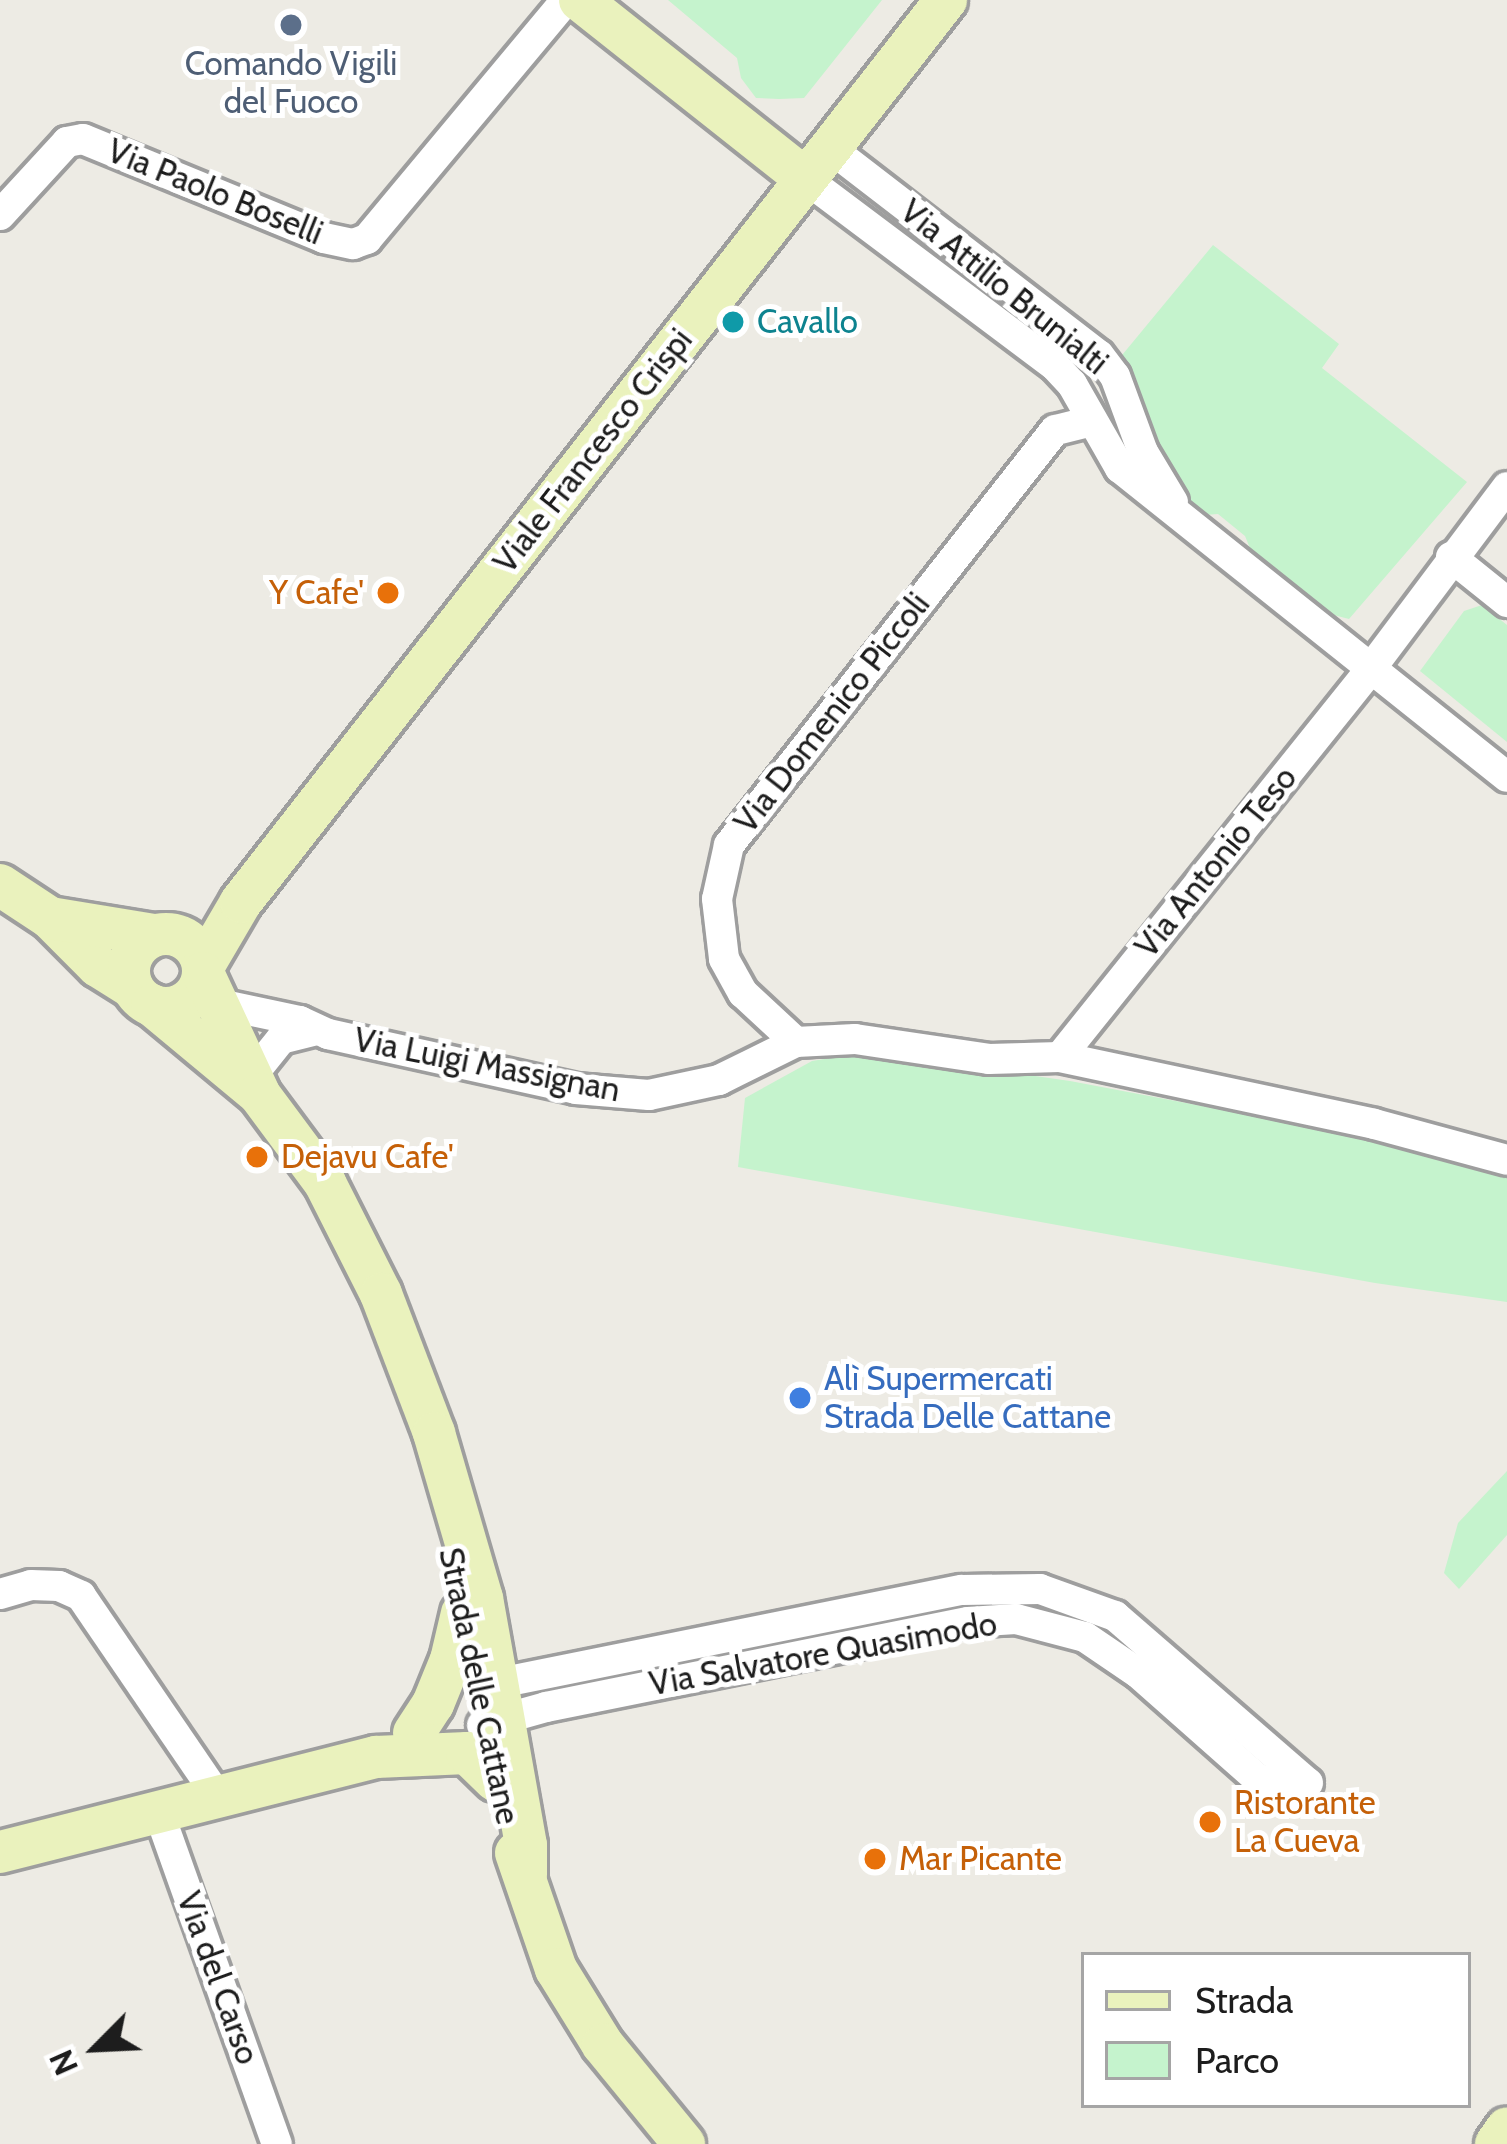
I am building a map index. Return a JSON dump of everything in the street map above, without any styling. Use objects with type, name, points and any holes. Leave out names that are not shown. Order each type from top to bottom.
[{"type":"street","name":"Via Paolo Boselli","points":[[0,215],[67,142],[82,139],[324,238],[352,244],[367,239],[566,0]]},
{"type":"street","points":[[580,0],[818,164]]},
{"type":"street","name":"Viale Francesco Crispi","points":[[142,997],[184,1004],[209,981],[241,902],[946,0]]},
{"type":"street","name":"Via Attilio Brunialti","points":[[818,164],[1055,366],[1092,421],[1178,518],[1507,777]]},
{"type":"street","name":"Via Attilio Brunialti","points":[[818,164],[1099,355],[1115,376],[1131,460]]},
{"type":"street","name":"Via Domenico Piccoli","points":[[796,1042],[743,993],[724,959],[716,899],[729,845],[1055,430],[1092,421]]},
{"type":"street","name":"Via Antonio Teso","points":[[1060,1057],[1372,667],[1450,556],[1507,487]]},
{"type":"street","points":[[1450,556],[1507,602]]},
{"type":"street","points":[[0,885],[50,918],[161,934],[192,944],[209,981]]},
{"type":"street","name":"Viale Francesco Crispi","points":[[161,934],[241,902]]},
{"type":"street","name":"Strada delle Cattane","points":[[50,918],[98,966],[256,1084]]},
{"type":"street","points":[[142,997],[132,954],[161,934]]},
{"type":"street","name":"Via Luigi Massignan","points":[[209,981],[312,1030],[576,1089],[649,1095],[719,1080],[796,1042]]},
{"type":"street","name":"Strada delle Cattane","points":[[209,981],[256,1084],[325,1183],[359,1246],[410,1366],[464,1532],[526,1876]]},
{"type":"street","name":"Via Luigi Massignan","points":[[256,1084],[281,1039],[312,1030]]},
{"type":"street","points":[[796,1042],[855,1039],[989,1059],[1060,1057],[1374,1124],[1507,1160]]},
{"type":"street","name":"Strada delle Cattane","points":[[449,1494],[445,1516],[462,1613],[496,1709],[495,1780],[556,1969],[603,2044],[684,2144]]},
{"type":"street","points":[[0,1594],[31,1585],[59,1586],[81,1596],[219,1798]]},
{"type":"street","name":"Via Salvatore Quasimodo","points":[[1040,1589],[1115,1616],[1308,1783],[1278,1786],[1258,1778],[1138,1673],[1085,1637],[1016,1619],[968,1622],[546,1707],[496,1709],[962,1590],[1040,1589]]},
{"type":"street","points":[[414,1733],[434,1704],[452,1660],[462,1613]]},
{"type":"street","points":[[376,1757],[414,1733],[496,1709]]},
{"type":"street","points":[[0,1852],[376,1757],[466,1753],[495,1780]]},
{"type":"street","name":"Via del Carso","points":[[159,1813],[277,2144]]},
{"type":"street","points":[[1496,2144],[1507,2128]]},
{"type":"green space","points":[[668,0],[882,0],[804,98],[779,99],[756,98],[741,78],[737,58]]},
{"type":"green space","points":[[1213,245],[1339,344],[1322,368],[1467,482],[1349,619],[1326,613],[1254,558],[1245,536],[1218,514],[1204,515],[1168,482],[1118,360]]},
{"type":"green space","points":[[1482,605],[1507,625],[1507,742],[1420,671],[1464,611]]},
{"type":"green space","points":[[867,1052],[1070,1081],[1307,1126],[1507,1174],[1507,1302],[1375,1283],[738,1167],[745,1098],[812,1061]]},
{"type":"green space","points":[[1507,1471],[1507,1535],[1459,1589],[1444,1573],[1458,1523]]},
{"type":"place","name":"Comando Vigili del Fuoco","points":[[291,25]]},
{"type":"place","name":"Cavallo","points":[[733,322]]},
{"type":"place","name":"Y Cafe'","points":[[388,593]]},
{"type":"place","name":"Dejavu Cafe'","points":[[257,1157]]},
{"type":"place","name":"Alì Supermercati Strada Delle Cattane","points":[[800,1398]]},
{"type":"place","name":"Ristorante La Cueva","points":[[1210,1822]]},
{"type":"place","name":"Mar Picante","points":[[875,1859]]}]
